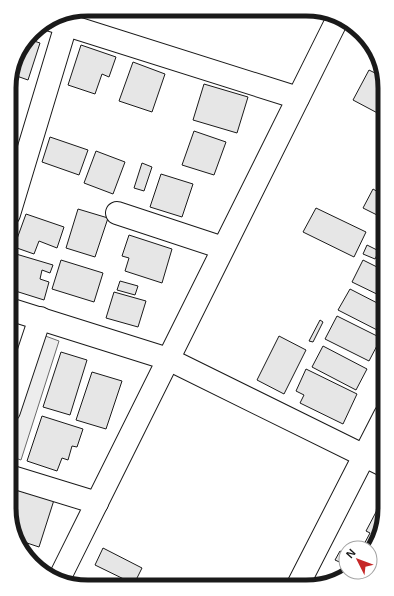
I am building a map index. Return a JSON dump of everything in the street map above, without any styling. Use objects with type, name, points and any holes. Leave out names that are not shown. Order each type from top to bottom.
[{"type":"street","points":[[16,190],[58,22]]},
{"type":"street","points":[[59,22],[298,98]]},
{"type":"street","points":[[61,574],[335,23]]},
{"type":"street","points":[[117,213],[223,248]]},
{"type":"street","points":[[16,310],[168,359],[378,463]]},
{"type":"street","points":[[16,390],[40,318]]},
{"type":"street","points":[[301,580],[378,429]]},
{"type":"street","points":[[16,478],[97,503]]},
{"type":"shaded area","points":[[40,334],[59,341],[21,460],[16,458],[16,411]]},
{"type":"building","points":[[34,41],[40,43],[28,80],[17,76],[18,70],[23,56]]},
{"type":"building","points":[[81,45],[116,57],[109,77],[102,74],[95,94],[68,85]]},
{"type":"building","points":[[133,62],[165,74],[152,112],[119,101]]},
{"type":"building","points":[[369,70],[377,74],[378,113],[353,100]]},
{"type":"building","points":[[204,84],[248,97],[237,133],[193,120]]},
{"type":"building","points":[[194,131],[226,142],[214,175],[182,165]]},
{"type":"building","points":[[50,137],[88,150],[79,175],[42,162]]},
{"type":"building","points":[[96,151],[125,162],[113,194],[84,183]]},
{"type":"building","points":[[142,163],[152,167],[144,191],[134,188]]},
{"type":"building","points":[[161,174],[193,184],[182,217],[150,207]]},
{"type":"building","points":[[373,189],[378,192],[377,215],[363,208]]},
{"type":"building","points":[[316,208],[366,232],[354,257],[303,232]]},
{"type":"building","points":[[78,209],[108,218],[95,257],[66,248]]},
{"type":"building","points":[[26,214],[64,227],[57,248],[39,241],[34,254],[16,248],[16,242]]},
{"type":"building","points":[[129,235],[172,249],[162,283],[125,271],[129,258],[122,256]]},
{"type":"building","points":[[367,245],[378,250],[375,259],[363,254]]},
{"type":"building","points":[[16,254],[53,265],[50,273],[42,270],[40,279],[49,282],[44,300],[16,291]]},
{"type":"building","points":[[61,260],[103,273],[94,302],[52,289]]},
{"type":"building","points":[[363,260],[378,268],[378,295],[352,282]]},
{"type":"building","points":[[120,281],[138,286],[135,295],[117,290]]},
{"type":"building","points":[[350,289],[378,303],[378,330],[338,310]]},
{"type":"building","points":[[114,292],[146,301],[138,327],[106,318]]},
{"type":"building","points":[[337,316],[378,336],[378,344],[369,361],[325,339]]},
{"type":"building","points":[[320,320],[323,322],[313,342],[309,341]]},
{"type":"building","points":[[279,336],[306,350],[284,394],[257,380]]},
{"type":"building","points":[[323,346],[367,369],[356,390],[312,367]]},
{"type":"building","points":[[61,352],[87,360],[70,415],[43,407]]},
{"type":"building","points":[[306,369],[357,394],[343,424],[300,403],[304,395],[296,391]]},
{"type":"building","points":[[92,372],[122,381],[106,429],[76,420]]},
{"type":"building","points":[[42,416],[83,429],[77,447],[72,446],[68,460],[62,458],[57,471],[27,461]]},
{"type":"building","points":[[16,487],[54,500],[39,547],[25,542],[18,526]]},
{"type":"building","points":[[378,508],[377,522],[371,540],[366,540],[370,533],[366,531]]},
{"type":"building","points":[[103,548],[142,568],[136,580],[126,580],[95,565]]},
{"type":"building","points":[[338,555],[338,561],[335,560]]}]
